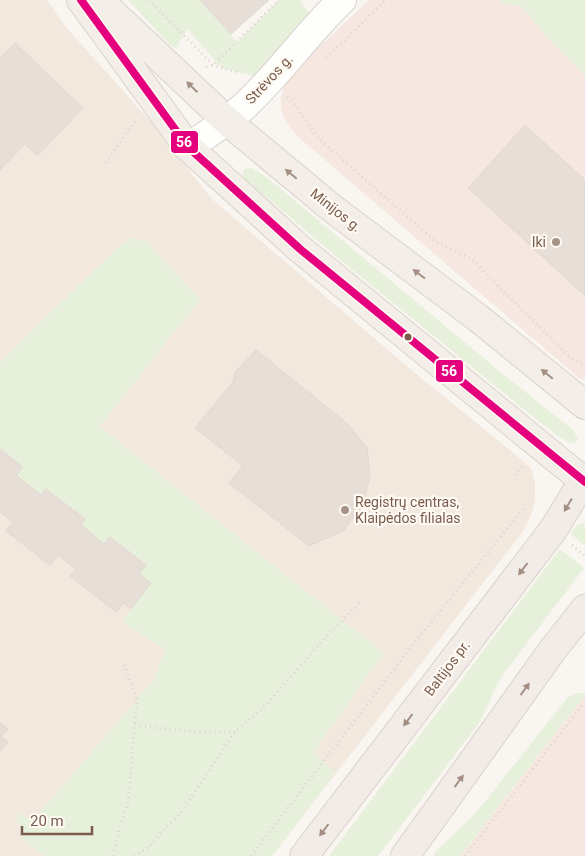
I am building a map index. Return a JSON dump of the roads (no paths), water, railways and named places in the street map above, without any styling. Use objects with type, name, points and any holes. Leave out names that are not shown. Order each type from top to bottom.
[{"type":"highway","name":"Baltijos pr.","points":[[304,856],[553,530],[584,480]]},
{"type":"highway","points":[[405,856],[554,648],[585,609]]},
{"type":"main road","points":[[80,0],[188,147],[300,249],[584,480]]},
{"type":"main road","name":"Minijos g.","points":[[99,0],[227,121],[333,209],[478,318],[585,405]]},
{"type":"street","name":"Strėvos g.","points":[[188,147],[227,121],[242,108],[278,89],[324,17],[342,0]]},
{"type":"place","name":"Iki","points":[[556,242]]},
{"type":"place","name":"Registrų centras, Klaipėdos filialas","points":[[345,510]]}]
